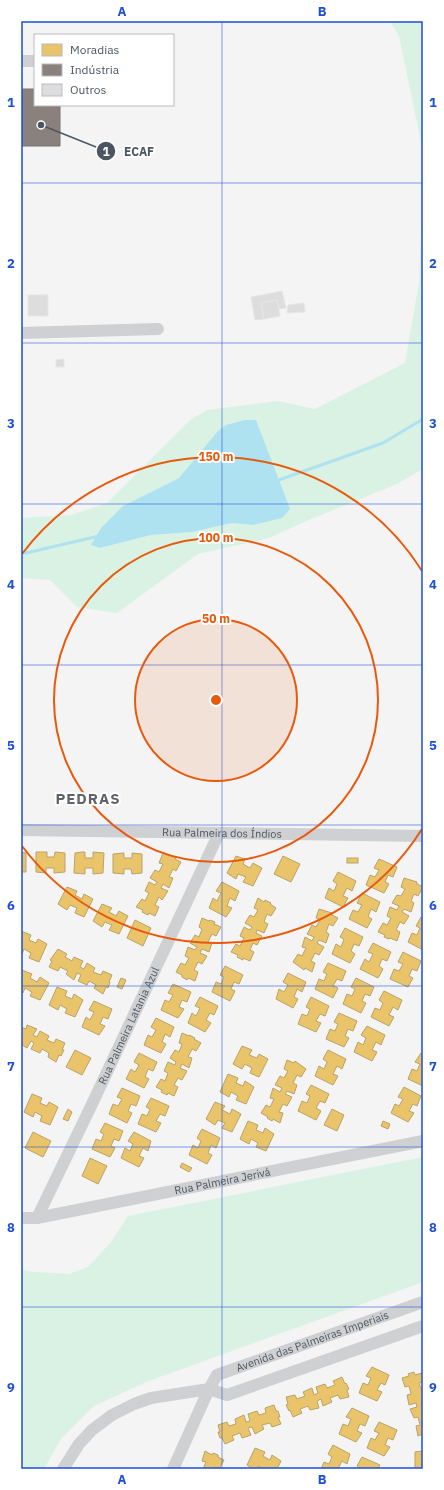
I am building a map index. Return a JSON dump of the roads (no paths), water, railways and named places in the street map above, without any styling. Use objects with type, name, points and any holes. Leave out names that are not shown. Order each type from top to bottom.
[{"type":"street","points":[[21,61],[34,61]]},
{"type":"street","points":[[21,333],[158,329]]},
{"type":"street","name":"Rua Palmeira dos Índios","points":[[21,830],[423,836]]},
{"type":"street","name":"Rua Palmeira Latania Azul","points":[[37,1218],[219,833]]},
{"type":"street","name":"Rua Palmeira Jerivá","points":[[21,1218],[37,1218],[423,1140]]},
{"type":"street","name":"Avenida das Palmeiras Imperiais","points":[[209,1389],[217,1375],[423,1302]]},
{"type":"street","name":"Avenida das Palmeiras Imperiais","points":[[63,1469],[78,1444],[92,1430],[112,1416],[134,1404],[151,1398],[209,1389],[227,1395],[423,1326]]},
{"type":"street","points":[[173,1469],[209,1389]]},
{"type":"water","points":[[245,420],[256,420],[290,509],[282,518],[253,525],[232,523],[192,532],[151,535],[100,548],[91,545],[102,527],[123,506],[179,478],[218,431],[226,425]]},
{"type":"waterway","points":[[276,481],[383,443],[423,419]]},
{"type":"waterway","points":[[21,553],[99,536]]},
{"type":"place","name":"ECAF","points":[[41,125]]},
{"type":"district","name":"PEDRAS","points":[[88,798]]}]
